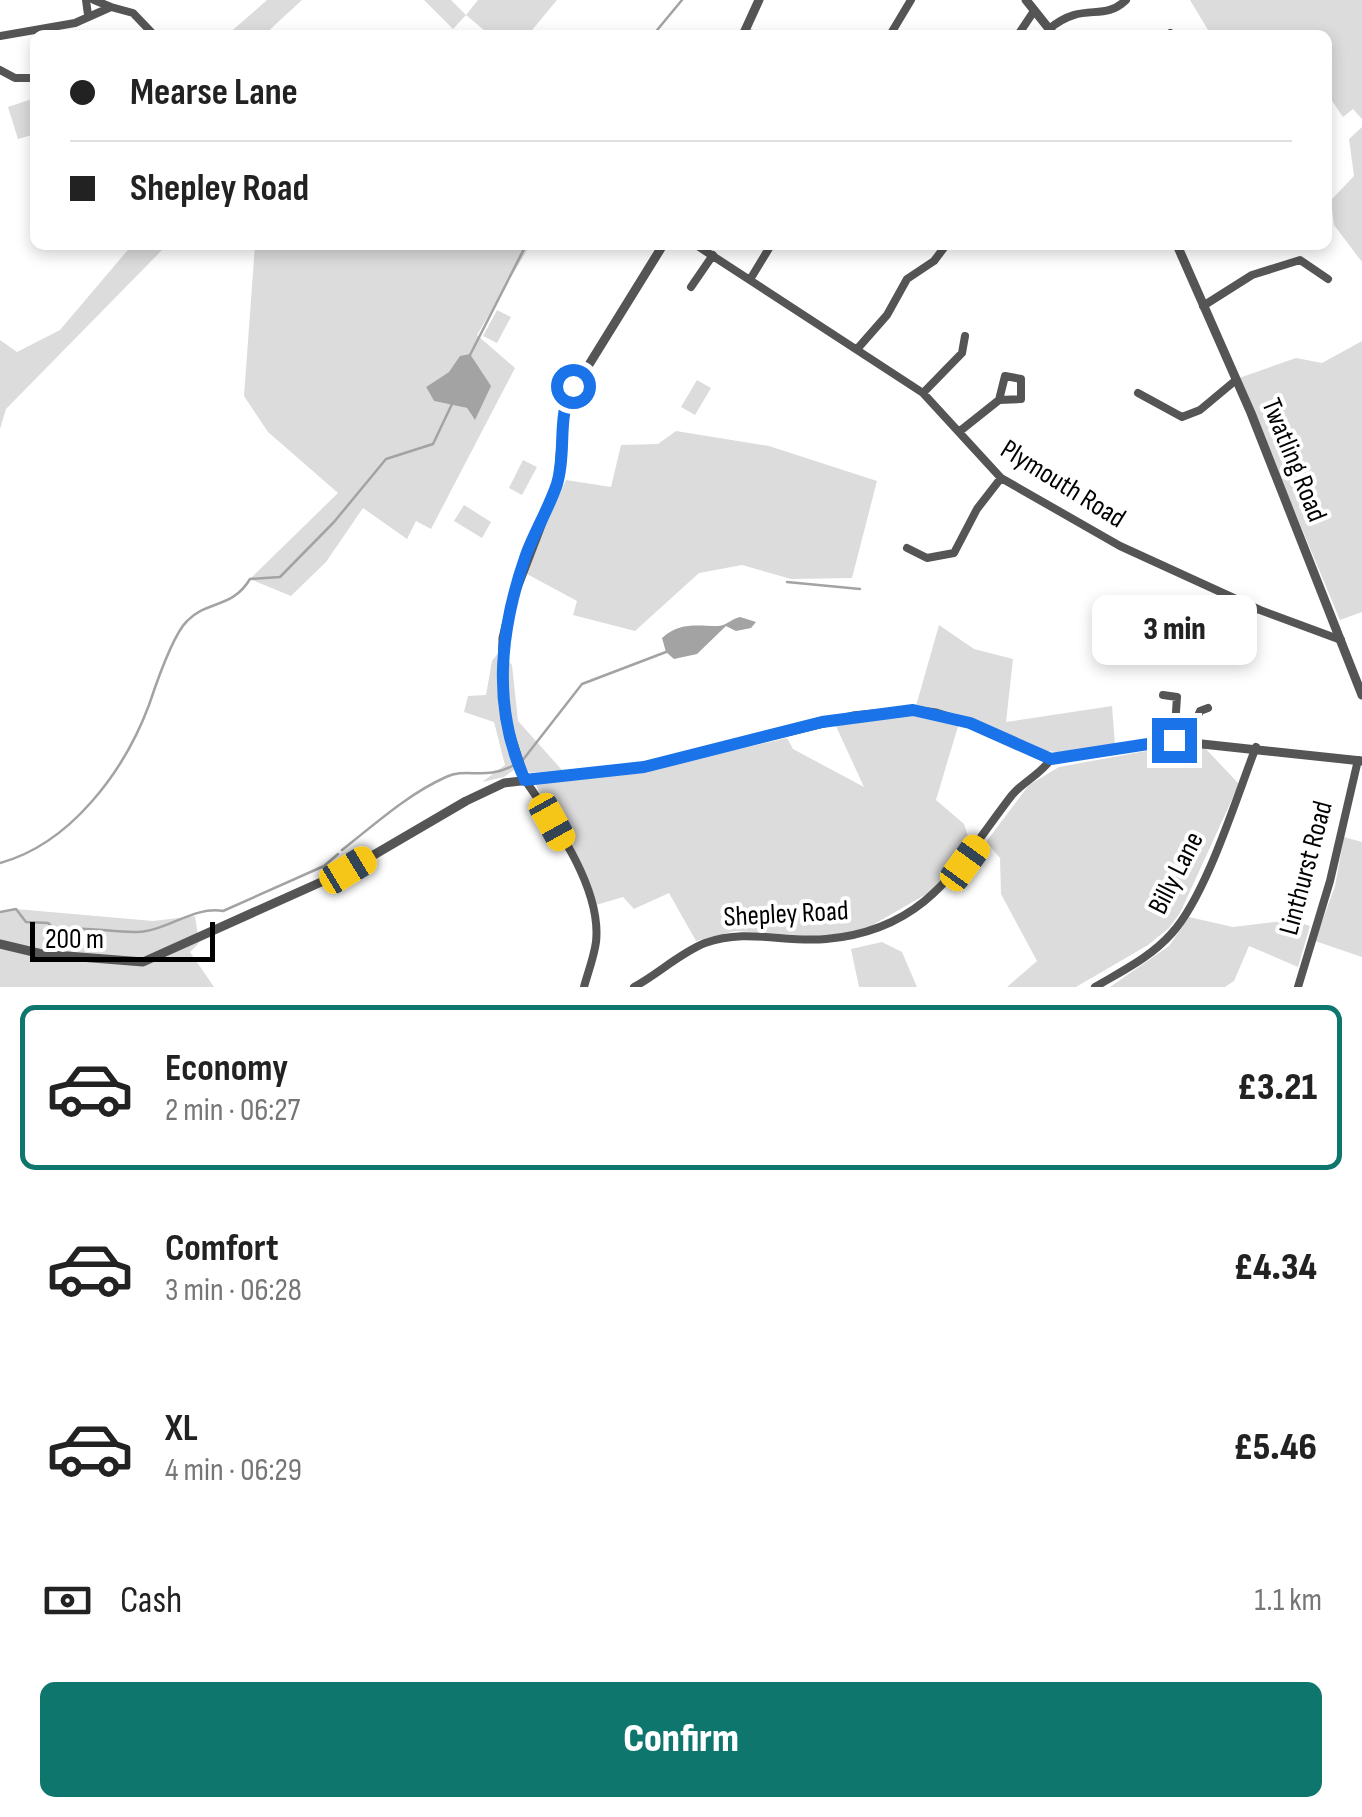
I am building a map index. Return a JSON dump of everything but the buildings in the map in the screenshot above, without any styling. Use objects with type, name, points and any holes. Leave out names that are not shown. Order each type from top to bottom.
[{"type":"street","points":[[86,0],[88,15]]},
{"type":"street","points":[[94,0],[134,13],[149,30]]},
{"type":"street","points":[[746,30],[759,0]]},
{"type":"street","points":[[893,30],[911,0]]},
{"type":"street","points":[[1026,0],[1050,30]]},
{"type":"street","points":[[1054,30],[1076,10],[1110,11],[1126,0]]},
{"type":"street","points":[[0,36],[22,29],[57,28],[112,6]]},
{"type":"street","points":[[1021,30],[1034,10]]},
{"type":"street","points":[[0,70],[15,78],[30,78]]},
{"type":"street","points":[[584,987],[596,940],[593,905],[562,840],[518,765],[505,718],[503,638],[527,554],[558,480],[564,404],[660,250]]},
{"type":"street","name":"Plymouth Road","points":[[704,250],[923,393],[1000,478],[1120,546],[1260,610],[1332,640],[1341,640]]},
{"type":"street","points":[[751,278],[768,250]]},
{"type":"street","points":[[858,348],[887,315],[907,278],[934,261],[942,250]]},
{"type":"street","name":"Twatling Road","points":[[1179,250],[1236,380],[1362,695]]},
{"type":"street","points":[[691,287],[713,255]]},
{"type":"street","points":[[1203,306],[1270,266],[1300,260],[1325,273]]},
{"type":"street","points":[[923,393],[962,354],[965,336]]},
{"type":"street","points":[[1138,393],[1182,417],[1200,410],[1236,380]]},
{"type":"street","points":[[960,432],[999,400]]},
{"type":"street","points":[[907,548],[927,558],[954,553],[986,494],[1000,478]]},
{"type":"street","points":[[1163,694],[1177,697],[1174,740]]},
{"type":"street","points":[[1187,741],[1200,712],[1208,708]]},
{"type":"street","points":[[0,944],[42,954],[143,962],[348,870],[466,801],[504,784],[644,767],[822,722],[913,710],[970,723],[1051,759],[1174,740],[1361,758]]},
{"type":"street","name":"Billy Lane","points":[[1095,987],[1140,961],[1173,932],[1193,900],[1256,747]]},
{"type":"street","name":"Linthurst Road","points":[[1298,987],[1361,758]]},
{"type":"street","name":"Shepley Road","points":[[634,987],[701,944],[726,936],[826,940],[870,931],[913,908],[950,882],[1012,796],[1051,759]]},
{"type":"street","points":[[504,784],[518,765]]},
{"type":"shaded area","points":[[267,0],[302,0],[269,30],[233,30]]},
{"type":"shaded area","points":[[424,0],[451,0],[466,15],[453,29]]},
{"type":"shaded area","points":[[478,0],[557,0],[532,30],[484,30],[466,15]]},
{"type":"shaded area","points":[[1190,0],[1362,0],[1362,119],[1353,109],[1343,117],[1332,101],[1332,30],[1208,30]]},
{"type":"shaded area","points":[[30,100],[30,135],[18,139],[8,107]]},
{"type":"shaded area","points":[[1362,127],[1362,262],[1334,225],[1332,208],[1332,199],[1354,176],[1349,139]]},
{"type":"shaded area","points":[[128,250],[162,250],[6,409],[0,429],[0,340],[17,352],[60,330]]},
{"type":"shaded area","points":[[255,250],[527,250],[477,335],[515,368],[431,529],[416,521],[407,539],[363,508],[326,562],[291,596],[250,579],[338,493],[268,432],[244,396]],"holes":[[[449,372],[474,419],[467,408],[434,401],[426,387]]]},
{"type":"shaded area","points":[[497,310],[511,317],[497,343],[483,336]]},
{"type":"shaded area","points":[[1362,341],[1362,612],[1340,620],[1239,378],[1296,358],[1322,363]]},
{"type":"shaded area","points":[[470,354],[491,386],[475,420],[467,408],[434,401],[426,387],[449,372],[460,356]]},
{"type":"shaded area","points":[[697,380],[711,388],[695,415],[681,407]]},
{"type":"shaded area","points":[[676,431],[769,446],[877,481],[852,578],[791,579],[742,565],[699,573],[635,631],[573,615],[577,601],[525,573],[566,480],[611,487],[621,445],[658,444]]},
{"type":"shaded area","points":[[523,460],[537,467],[522,495],[509,488]]},
{"type":"shaded area","points":[[464,505],[491,522],[482,538],[454,521]]},
{"type":"shaded area","points":[[740,617],[756,622],[751,628],[736,631],[726,626],[697,654],[674,659],[666,652],[662,638],[675,629],[720,626]]},
{"type":"shaded area","points":[[939,625],[974,649],[1013,659],[1006,722],[1112,706],[1115,745],[1057,752],[1037,750],[972,719],[916,706]]},
{"type":"shaded area","points":[[499,652],[512,665],[518,721],[562,770],[530,773],[522,764],[504,777],[482,782],[505,765],[494,722],[464,712],[468,696],[486,695],[492,661]]},
{"type":"shaded area","points":[[919,713],[959,723],[936,800],[964,824],[969,839],[937,888],[864,930],[826,937],[735,931],[696,941],[669,893],[634,909],[623,897],[596,905],[535,783],[634,773],[787,738],[793,749],[864,787],[835,724]]},
{"type":"shaded area","points":[[1173,746],[1204,747],[1239,784],[1180,913],[1148,945],[1076,987],[1007,987],[1037,961],[1001,894],[1000,858],[986,842],[1029,785],[1059,767]]},
{"type":"shaded area","points":[[1344,837],[1362,842],[1362,957],[1315,941],[1335,886]]},
{"type":"shaded area","points":[[16,909],[153,921],[195,916],[199,943],[190,952],[214,987],[0,987],[0,911]]},
{"type":"shaded area","points":[[1189,917],[1233,927],[1291,920],[1310,926],[1298,967],[1249,946],[1234,981],[1225,987],[1110,987],[1169,946]]},
{"type":"shaded area","points":[[882,942],[902,952],[917,987],[859,987],[851,949]]},
{"type":"waterway","points":[[657,30],[682,0]]},
{"type":"waterway","points":[[470,355],[523,250]]},
{"type":"waterway","points":[[0,863],[49,840],[91,802],[109,779],[138,730],[170,649],[187,621],[235,595],[250,579],[280,577],[334,522],[386,459],[433,444],[452,404]]},
{"type":"waterway","points":[[787,582],[860,589]]},
{"type":"waterway","points":[[522,761],[582,684],[666,652]]},
{"type":"waterway","points":[[342,850],[405,801],[446,777],[495,772],[514,765]]},
{"type":"waterway","points":[[0,912],[16,909],[26,922],[48,923],[58,932],[148,931],[201,912],[223,911],[324,866],[338,854]]},
{"type":"route","points":[[573,386],[564,404],[558,480],[527,554],[503,638],[505,718],[525,780],[644,767],[822,722],[893,711],[936,713],[970,723],[1051,759],[1174,740]]}]
